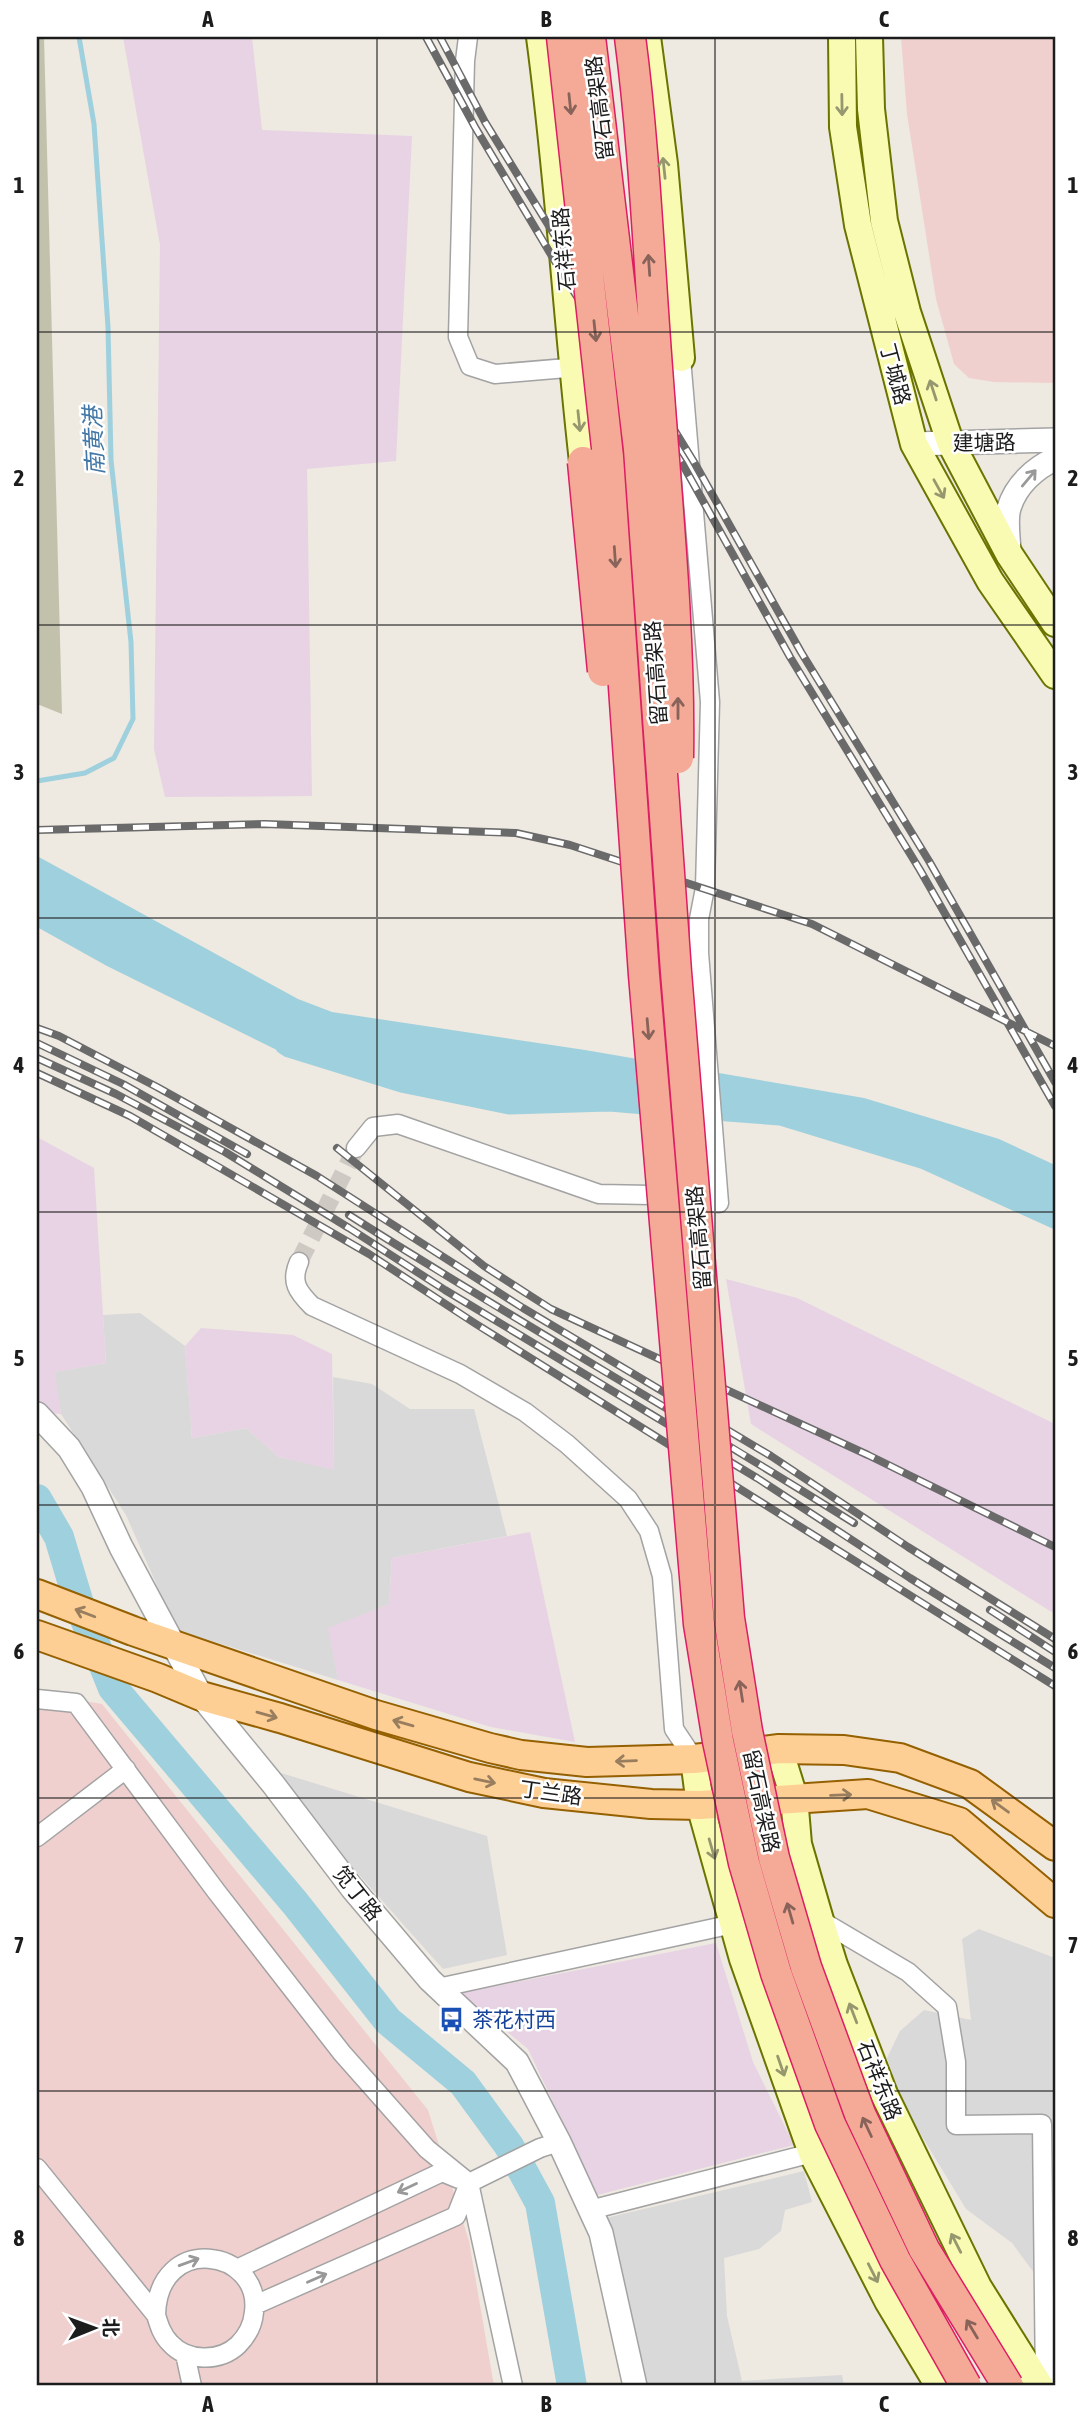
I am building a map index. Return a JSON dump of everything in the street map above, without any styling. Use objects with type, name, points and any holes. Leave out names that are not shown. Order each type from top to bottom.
[{"type":"highway","name":"留石高架路","points":[[562,37],[608,457],[644,975],[699,1624],[718,1741],[744,1863],[776,1973],[830,2124],[895,2260],[966,2386]]},
{"type":"highway","name":"留石高架路","points":[[590,37],[639,449],[676,972],[729,1618],[747,1731],[774,1858],[806,1967],[860,2114],[924,2249],[1008,2386]]},
{"type":"highway","points":[[629,37],[643,174],[679,701],[676,972]]},
{"type":"highway","points":[[583,462],[615,800],[644,975]]},
{"type":"main road","name":"石祥东路","points":[[540,37],[553,134],[572,368],[583,462]]},
{"type":"main road","points":[[647,37],[664,164],[681,358]]},
{"type":"main road","name":"丁城路","points":[[842,37],[843,127],[858,225],[914,444],[990,580],[1055,676]]},
{"type":"main road","name":"丁城路","points":[[869,37],[871,109],[884,220],[907,312],[950,442],[1009,554],[1055,623]]},
{"type":"main road","name":"丁兰路","points":[[37,1595],[376,1715],[521,1755],[587,1762],[694,1759],[779,1749],[844,1750],[900,1758],[970,1784],[1055,1846]]},
{"type":"main road","name":"丁兰路","points":[[37,1635],[201,1696],[469,1777],[544,1793],[651,1804],[700,1805],[868,1794],[959,1822],[1055,1903]]},
{"type":"main road","name":"石祥东路","points":[[779,1749],[793,1797],[798,1844],[820,1920],[834,1965],[884,2094],[921,2175],[978,2287],[1042,2386]]},
{"type":"main road","points":[[694,1759],[700,1805],[743,1959],[812,2153],[888,2301],[939,2386]]},
{"type":"street","points":[[356,1148],[373,1127],[398,1124],[599,1194],[651,1195],[719,1203],[699,919],[705,888],[710,702],[681,358],[495,374],[470,366],[458,337],[465,61],[468,37]]},
{"type":"street","name":"建塘路","points":[[914,444],[1055,440]]},
{"type":"street","name":"建塘路","points":[[1009,554],[1009,509],[1031,474],[1055,459]]},
{"type":"street","points":[[299,1262],[295,1271],[298,1292],[312,1306],[460,1374],[525,1412],[567,1444],[628,1499],[649,1531],[662,1576],[674,1729],[694,1759]]},
{"type":"street","name":"笕丁路","points":[[37,1414],[69,1448],[93,1487],[121,1548],[201,1696],[273,1784],[352,1888],[438,1987],[517,2062],[550,2145],[601,2233],[635,2386]]},
{"type":"street","points":[[37,1699],[76,1703],[216,1891],[342,2053],[427,2148],[469,2183],[513,2386]]},
{"type":"street","points":[[37,1838],[126,1769]]},
{"type":"street","points":[[820,1920],[908,1972],[947,2007],[956,2062],[956,2125],[1042,2124],[1049,2210],[1042,2386]]},
{"type":"street","points":[[438,1987],[733,1924]]},
{"type":"street","points":[[255,2305],[456,2216],[469,2183],[550,2145]]},
{"type":"street","points":[[590,2210],[812,2153]]},
{"type":"street","points":[[37,2168],[156,2315]]},
{"type":"street","points":[[237,2269],[442,2172],[469,2183]]},
{"type":"street","points":[[205,2258],[222,2261],[237,2269],[246,2279],[255,2305],[253,2322],[246,2338],[218,2357],[201,2358],[185,2354],[171,2344],[160,2331],[156,2315],[156,2298],[162,2282],[173,2269],[188,2260],[205,2258]]},
{"type":"street","points":[[185,2354],[192,2386]]},
{"type":"shaded area","points":[[37,37],[44,37],[62,714],[37,704]]},
{"type":"shaded area","points":[[123,37],[252,37],[262,130],[412,136],[396,461],[307,469],[312,796],[165,797],[154,749],[160,245]]},
{"type":"shaded area","points":[[901,37],[1055,37],[1055,383],[994,382],[969,378],[954,364],[936,299],[907,114]]},
{"type":"shaded area","points":[[37,1137],[94,1168],[106,1363],[55,1372],[61,1414],[49,1413],[37,1402]]},
{"type":"shaded area","points":[[726,1279],[797,1298],[1055,1424],[1055,1614],[751,1424]]},
{"type":"shaded area","points":[[140,1313],[185,1346],[192,1438],[246,1428],[279,1457],[334,1469],[333,1377],[372,1384],[410,1409],[474,1409],[507,1536],[392,1558],[389,1604],[329,1629],[338,1680],[173,1629],[126,1515],[61,1414],[54,1372],[106,1363],[103,1315]]},
{"type":"shaded area","points":[[201,1328],[293,1335],[332,1354],[334,1470],[279,1457],[246,1428],[192,1438],[185,1346]]},
{"type":"shaded area","points":[[530,1532],[575,1742],[491,1727],[338,1680],[328,1628],[389,1604],[392,1558]]},
{"type":"shaded area","points":[[37,1693],[102,1704],[428,2110],[469,2241],[494,2386],[37,2386]]},
{"type":"shaded area","points":[[281,1773],[487,1836],[507,1955],[443,1969],[344,1858]]},
{"type":"shaded area","points":[[979,1929],[1055,1958],[1055,2374],[1052,2297],[1012,2243],[966,2209],[903,2105],[887,2058],[900,2031],[924,2010],[971,2020],[962,1939]]},
{"type":"shaded area","points":[[716,1943],[753,2062],[794,2145],[597,2195],[528,2049],[460,1993]]},
{"type":"shaded area","points":[[804,2171],[812,2202],[785,2210],[781,2231],[759,2249],[724,2258],[727,2316],[742,2381],[842,2375],[844,2386],[646,2386],[606,2218]]},
{"type":"water","points":[[37,856],[298,999],[332,1012],[585,1050],[864,1098],[999,1139],[1055,1165],[1055,1227],[921,1166],[780,1123],[609,1109],[509,1112],[401,1090],[285,1054],[107,966],[37,927]]},
{"type":"waterway","name":"南黄港","points":[[37,781],[85,773],[114,758],[133,719],[131,642],[111,460],[108,327],[94,124],[79,37]]},
{"type":"waterway","points":[[279,1050],[401,1090],[509,1112],[609,1109],[645,1112]]},
{"type":"waterway","points":[[714,1118],[780,1123],[921,1166],[1055,1227]]},
{"type":"waterway","points":[[37,1499],[59,1537],[80,1607],[113,1688],[295,1903],[388,2021],[463,2083],[509,2146],[540,2203],[572,2386]]},
{"type":"tunnel","points":[[299,1262],[356,1148]]},
{"type":"railway","points":[[426,37],[475,127],[559,268],[683,465],[790,657],[920,870],[1055,1106]]},
{"type":"railway","points":[[440,37],[485,122],[694,462],[801,652],[929,861],[1055,1082]]},
{"type":"railway","points":[[37,830],[265,824],[516,833],[570,845],[812,924],[1055,1046]]},
{"type":"railway","points":[[37,1028],[59,1036],[157,1087],[317,1176],[523,1308],[771,1456],[908,1547],[1055,1639]]},
{"type":"railway","points":[[37,1043],[123,1084],[247,1154]]},
{"type":"railway","points":[[37,1058],[116,1094],[225,1152],[445,1290],[757,1478],[1055,1668]]},
{"type":"railway","points":[[37,1073],[130,1116],[369,1254],[476,1324],[1055,1686]]},
{"type":"railway","points":[[337,1148],[484,1266],[551,1309],[868,1455],[1055,1547]]},
{"type":"railway","points":[[349,1215],[854,1523]]},
{"type":"railway","points":[[990,1610],[1055,1652]]},
{"type":"place","name":"茶花村西","points":[[452,2019]]}]
